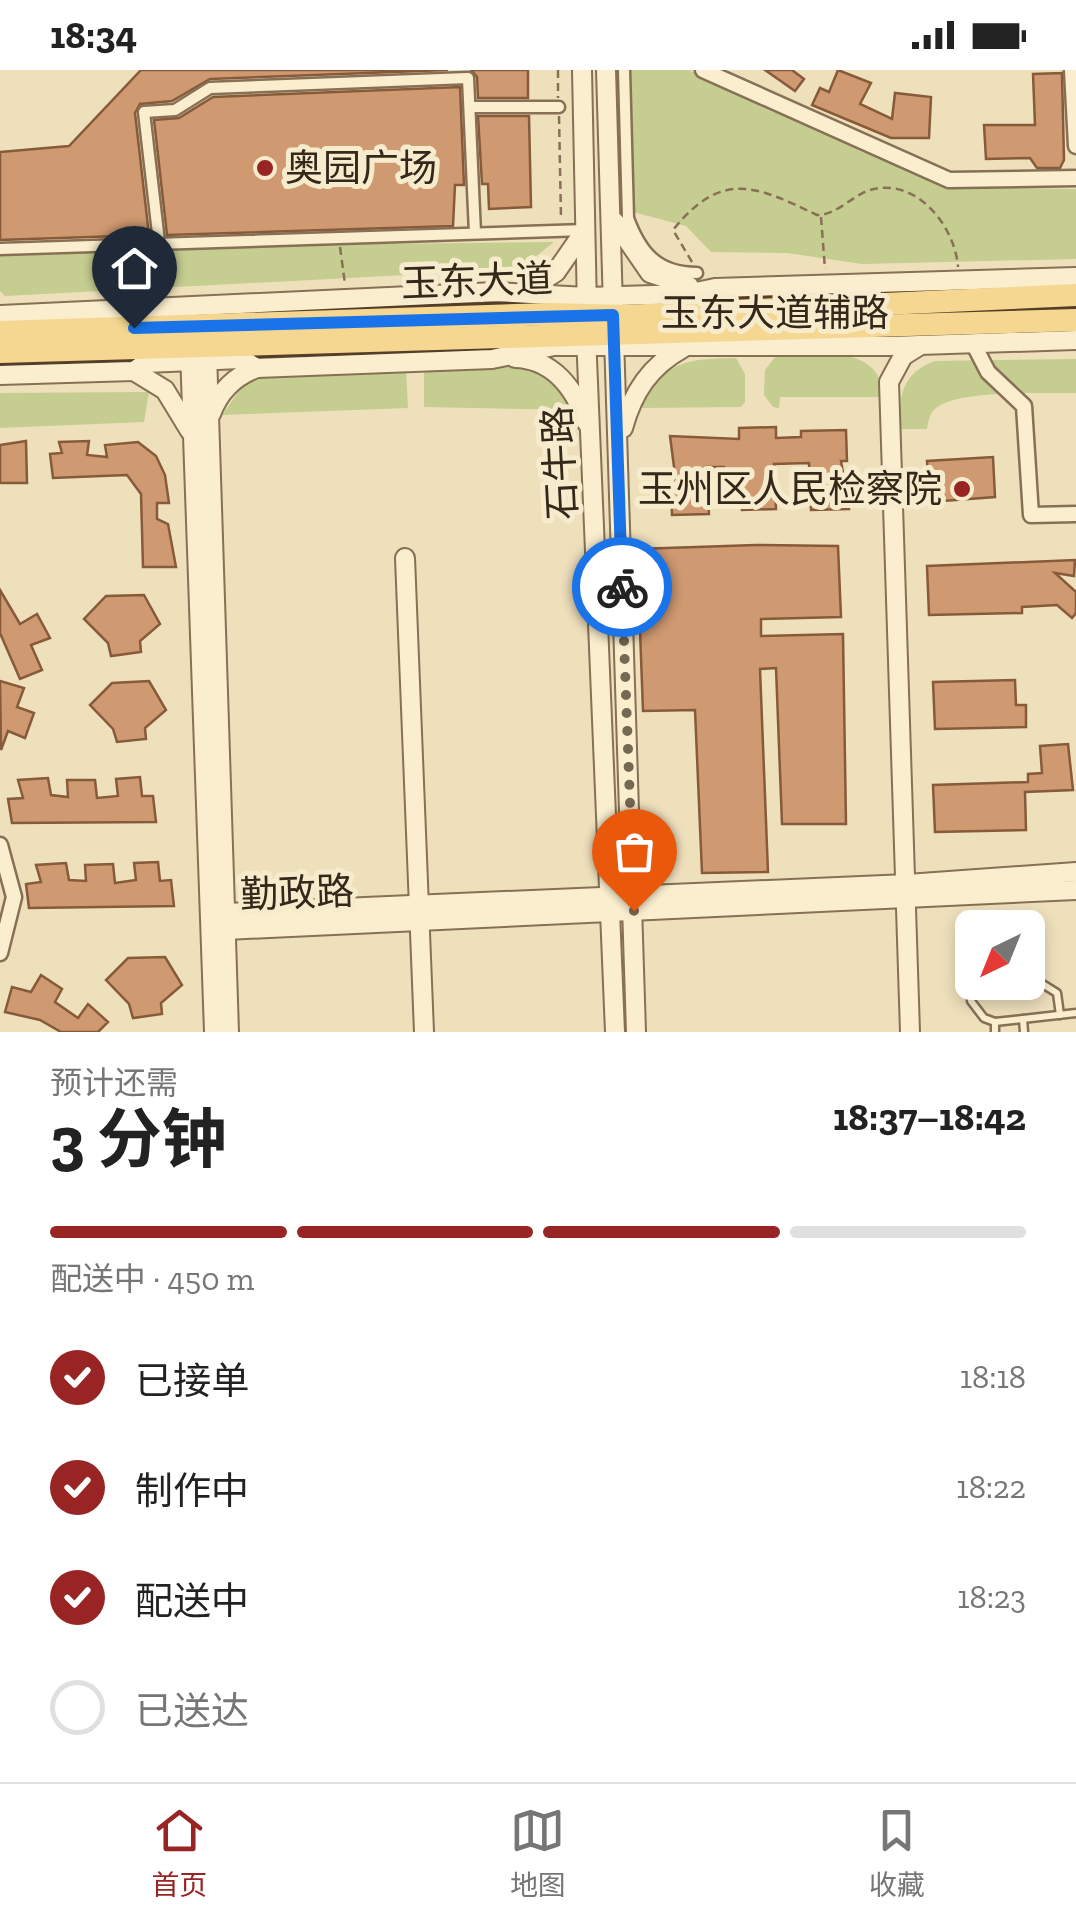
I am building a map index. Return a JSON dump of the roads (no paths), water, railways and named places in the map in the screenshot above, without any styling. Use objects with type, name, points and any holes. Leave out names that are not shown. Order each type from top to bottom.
[{"type":"main road","name":"玉东大道","points":[[0,332],[613,323],[1076,295]]},
{"type":"main road","name":"玉东大道","points":[[613,323],[732,332],[992,333],[1076,320]]},
{"type":"main road","name":"玉东大道","points":[[0,352],[198,353],[466,326]]},
{"type":"street","name":"石牛路","points":[[582,70],[587,323],[615,1032]]},
{"type":"street","name":"石牛路","points":[[606,70],[636,1032]]},
{"type":"street","points":[[624,70],[628,218],[636,240],[658,266],[676,273],[696,274]]},
{"type":"street","points":[[703,70],[949,180],[1076,178]]},
{"type":"street","points":[[1072,70],[1076,146]]},
{"type":"street","points":[[159,242],[144,112],[174,110],[210,88],[468,78],[475,233]]},
{"type":"street","points":[[470,107],[558,107]]},
{"type":"street","points":[[610,210],[624,239],[650,274],[684,285],[806,288],[888,304]]},
{"type":"street","points":[[0,250],[586,230]]},
{"type":"street","points":[[466,326],[556,272],[586,230]]},
{"type":"street","name":"玉东大道辅路","points":[[613,323],[687,294],[716,288],[1076,277]]},
{"type":"street","name":"玉东大道辅路","points":[[0,315],[521,294],[587,323],[613,323],[681,348],[922,345],[959,333],[1076,340]]},
{"type":"street","name":"玉东大道辅路","points":[[0,374],[134,372],[145,363],[198,353],[241,360],[257,368],[492,358],[554,346],[587,323]]},
{"type":"street","points":[[814,330],[855,346],[880,364],[889,382],[910,1032]]},
{"type":"street","points":[[618,453],[640,384],[662,360],[681,348],[732,332]]},
{"type":"street","points":[[959,333],[988,372],[1024,406],[1031,515],[1076,514]]},
{"type":"street","points":[[327,341],[398,359],[522,358],[550,369],[573,392],[592,437]]},
{"type":"street","points":[[889,382],[904,356],[922,345]]},
{"type":"street","points":[[198,353],[209,420],[221,922],[214,1032]]},
{"type":"street","points":[[198,353],[194,438],[230,1032]]},
{"type":"street","points":[[209,420],[225,390],[241,374],[257,368]]},
{"type":"street","points":[[134,372],[166,390],[194,438]]},
{"type":"street","points":[[405,558],[424,1032]]},
{"type":"street","points":[[0,845],[14,896],[0,953]]},
{"type":"street","name":"勤政路","points":[[907,892],[1076,872]]},
{"type":"street","name":"勤政路","points":[[221,922],[907,892],[1076,890]]},
{"type":"lane","points":[[1045,986],[1057,993],[1060,1015]]},
{"type":"lane","points":[[972,1000],[984,1018],[995,1022],[1076,1013]]},
{"type":"lane","points":[[1023,1019],[1024,1032]]},
{"type":"lane","points":[[995,1022],[996,1032]]},
{"type":"place","name":"奥园广场","points":[[265,168]]},
{"type":"place","name":"玉州区人民检察院","points":[[962,489]]}]
